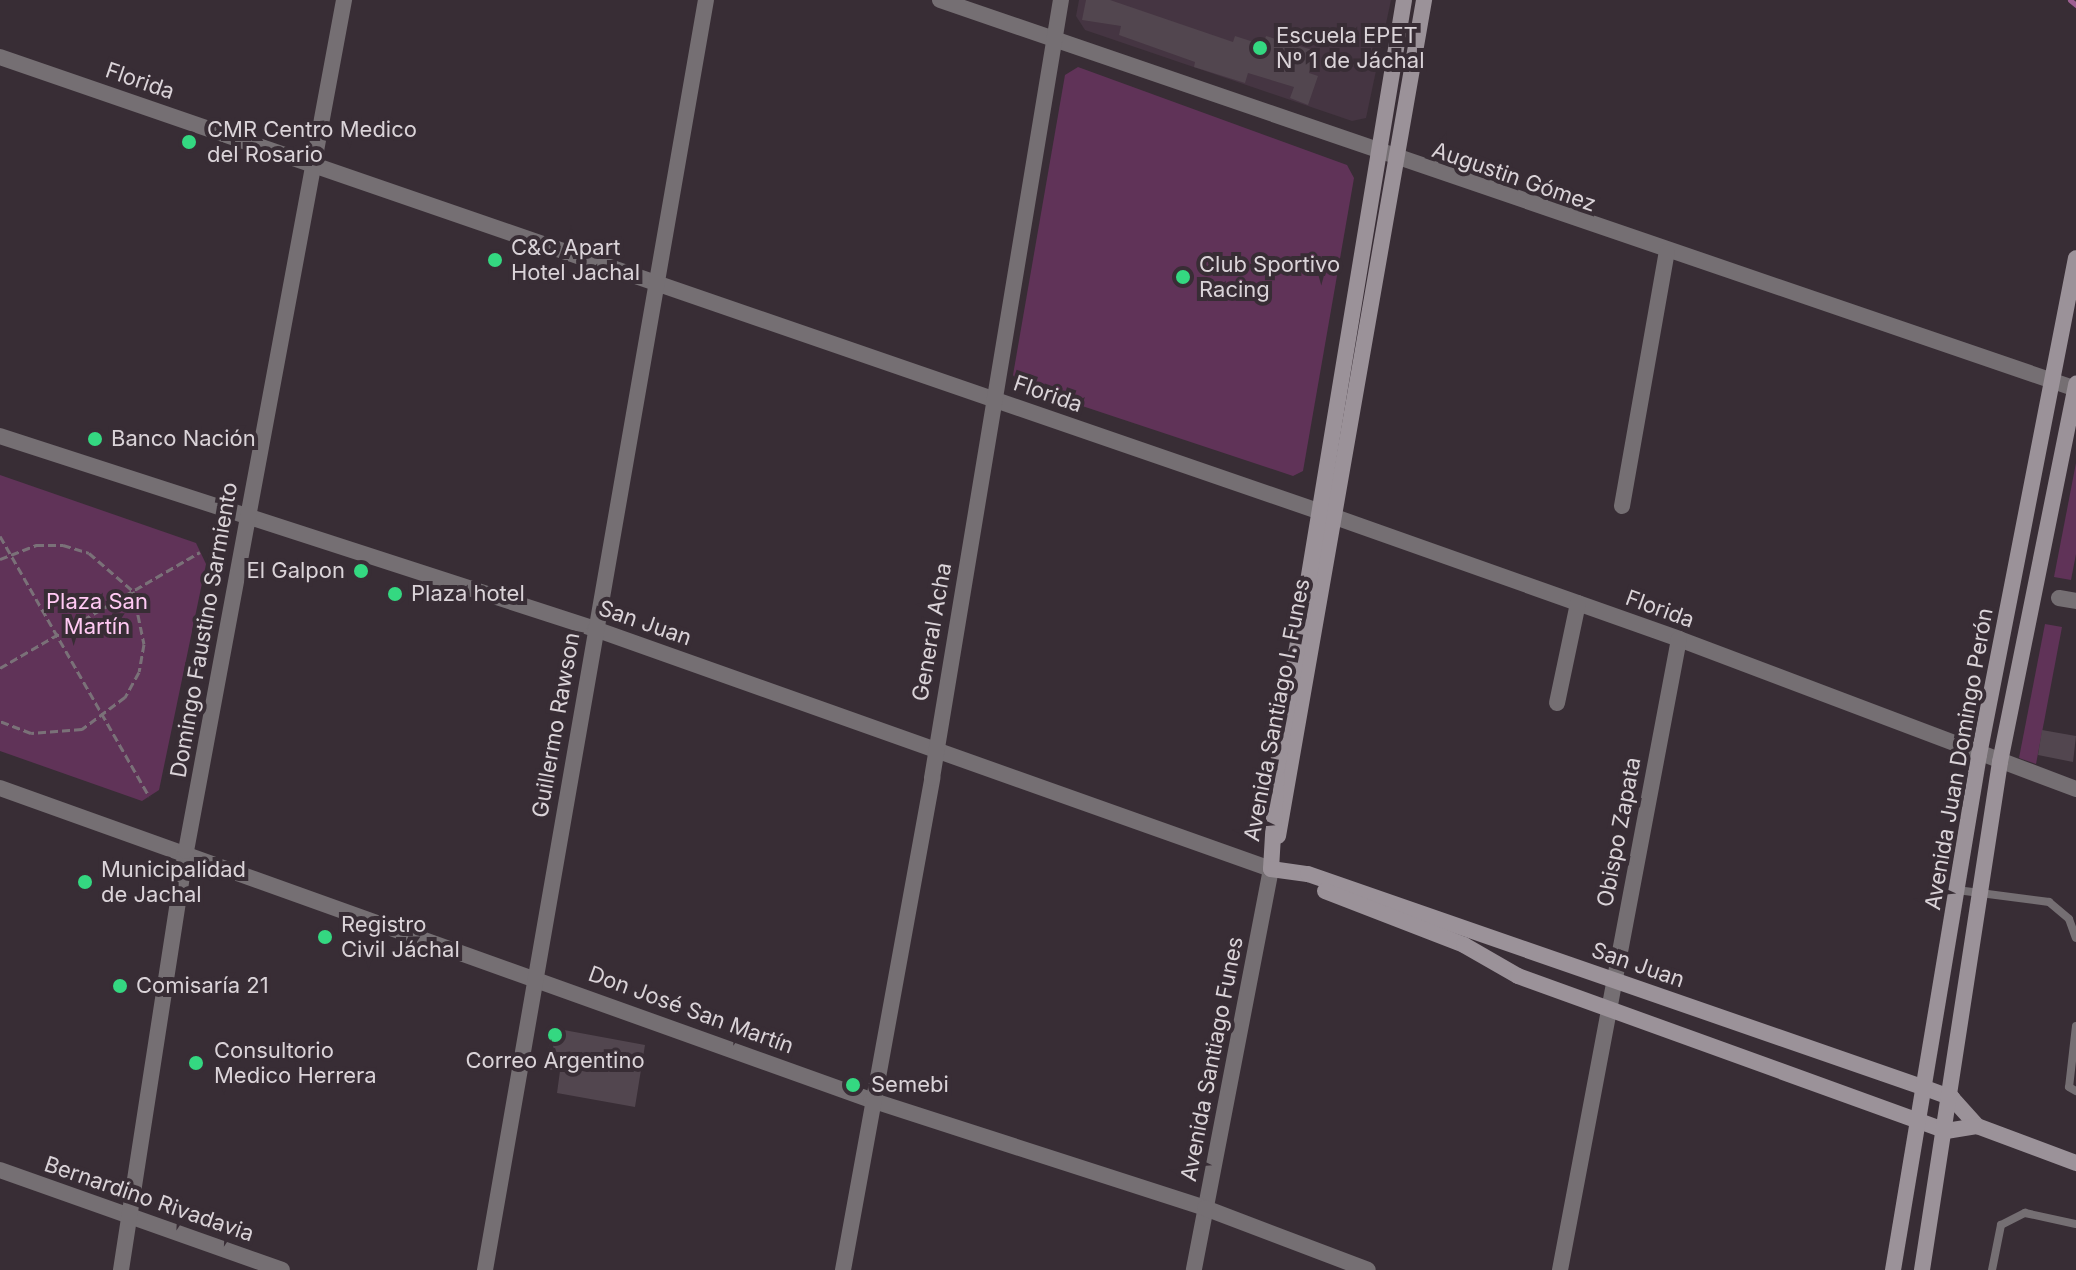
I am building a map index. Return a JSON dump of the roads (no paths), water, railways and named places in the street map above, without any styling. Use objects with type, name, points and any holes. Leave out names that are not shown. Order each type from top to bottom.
[{"type":"main road","name":"Avenida Santiago I. Funes","points":[[1271,863],[1287,799],[1335,517],[1404,0]]},
{"type":"main road","name":"Avenida Santiago I. Funes","points":[[1271,863],[1277,769],[1317,511],[1385,156],[1424,0]]},
{"type":"main road","name":"Avenida Juan Domingo Perón","points":[[1893,1270],[1979,755],[2076,258]]},
{"type":"main road","name":"Avenida Juan Domingo Perón","points":[[1922,1270],[1952,1098],[2000,762],[2076,388]]},
{"type":"main road","name":"San Juan","points":[[1271,863],[1952,1098],[1977,1126],[2076,1163]]},
{"type":"main road","name":"San Juan","points":[[1271,863],[1464,945],[1518,976],[1946,1131],[1977,1126]]},
{"type":"street","name":"Domingo Faustino Sarmiento","points":[[121,1270],[186,851],[245,518],[316,163],[344,0]]},
{"type":"street","name":"Guillermo Rawson","points":[[485,1270],[706,0]]},
{"type":"street","name":"Augustin Gómez","points":[[940,0],[1385,156],[2076,388]]},
{"type":"street","name":"General Acha","points":[[843,1270],[936,747],[1061,0]]},
{"type":"street","name":"Florida","points":[[0,57],[316,163],[1335,517],[1679,639],[1979,755],[2076,789]]},
{"type":"street","points":[[1622,506],[1667,252]]},
{"type":"street","name":"San Juan","points":[[0,436],[245,518],[277,524],[595,629],[1271,863]]},
{"type":"street","points":[[1557,703],[1578,603]]},
{"type":"street","name":"Obispo Zapata","points":[[1560,1270],[1679,639]]},
{"type":"street","name":"Don José San Martín","points":[[0,788],[534,975],[871,1100],[1205,1208],[1368,1270]]},
{"type":"street","name":"Avenida Santiago Funes","points":[[1194,1270],[1271,863]]},
{"type":"street","name":"Bernardino Rivadavia","points":[[0,1170],[282,1270]]},
{"type":"lane","points":[[1957,890],[2049,902],[2069,919],[2076,938]]},
{"type":"lane","points":[[2076,1026],[2069,1087],[2076,1091]]},
{"type":"lane","points":[[1992,1270],[2001,1225],[2025,1213],[2076,1224]]},
{"type":"waterway","points":[[2070,0],[2076,5]]},
{"type":"place","name":"Escuela EPET Nº 1 de Jáchal","points":[[1260,48]]},
{"type":"place","name":"CMR Centro Medico del Rosario","points":[[189,142]]},
{"type":"place","name":"C&C Apart Hotel Jachal","points":[[495,260]]},
{"type":"place","name":"Club Sportivo Racing","points":[[1183,277]]},
{"type":"place","name":"Banco Nación","points":[[95,439]]},
{"type":"place","name":"El Galpon","points":[[361,571]]},
{"type":"place","name":"Plaza hotel","points":[[395,594]]},
{"type":"place","name":"Municipalidad de Jachal","points":[[85,882]]},
{"type":"place","name":"Registro Civil Jáchal","points":[[325,937]]},
{"type":"place","name":"Comisaría 21","points":[[120,986]]},
{"type":"place","name":"Correo Argentino","points":[[555,1035]]},
{"type":"place","name":"Consultorio Medico Herrera","points":[[196,1063]]},
{"type":"place","name":"Semebi","points":[[853,1085]]},
{"type":"park label","name":"Plaza San Martín","points":[[97,614]]}]
